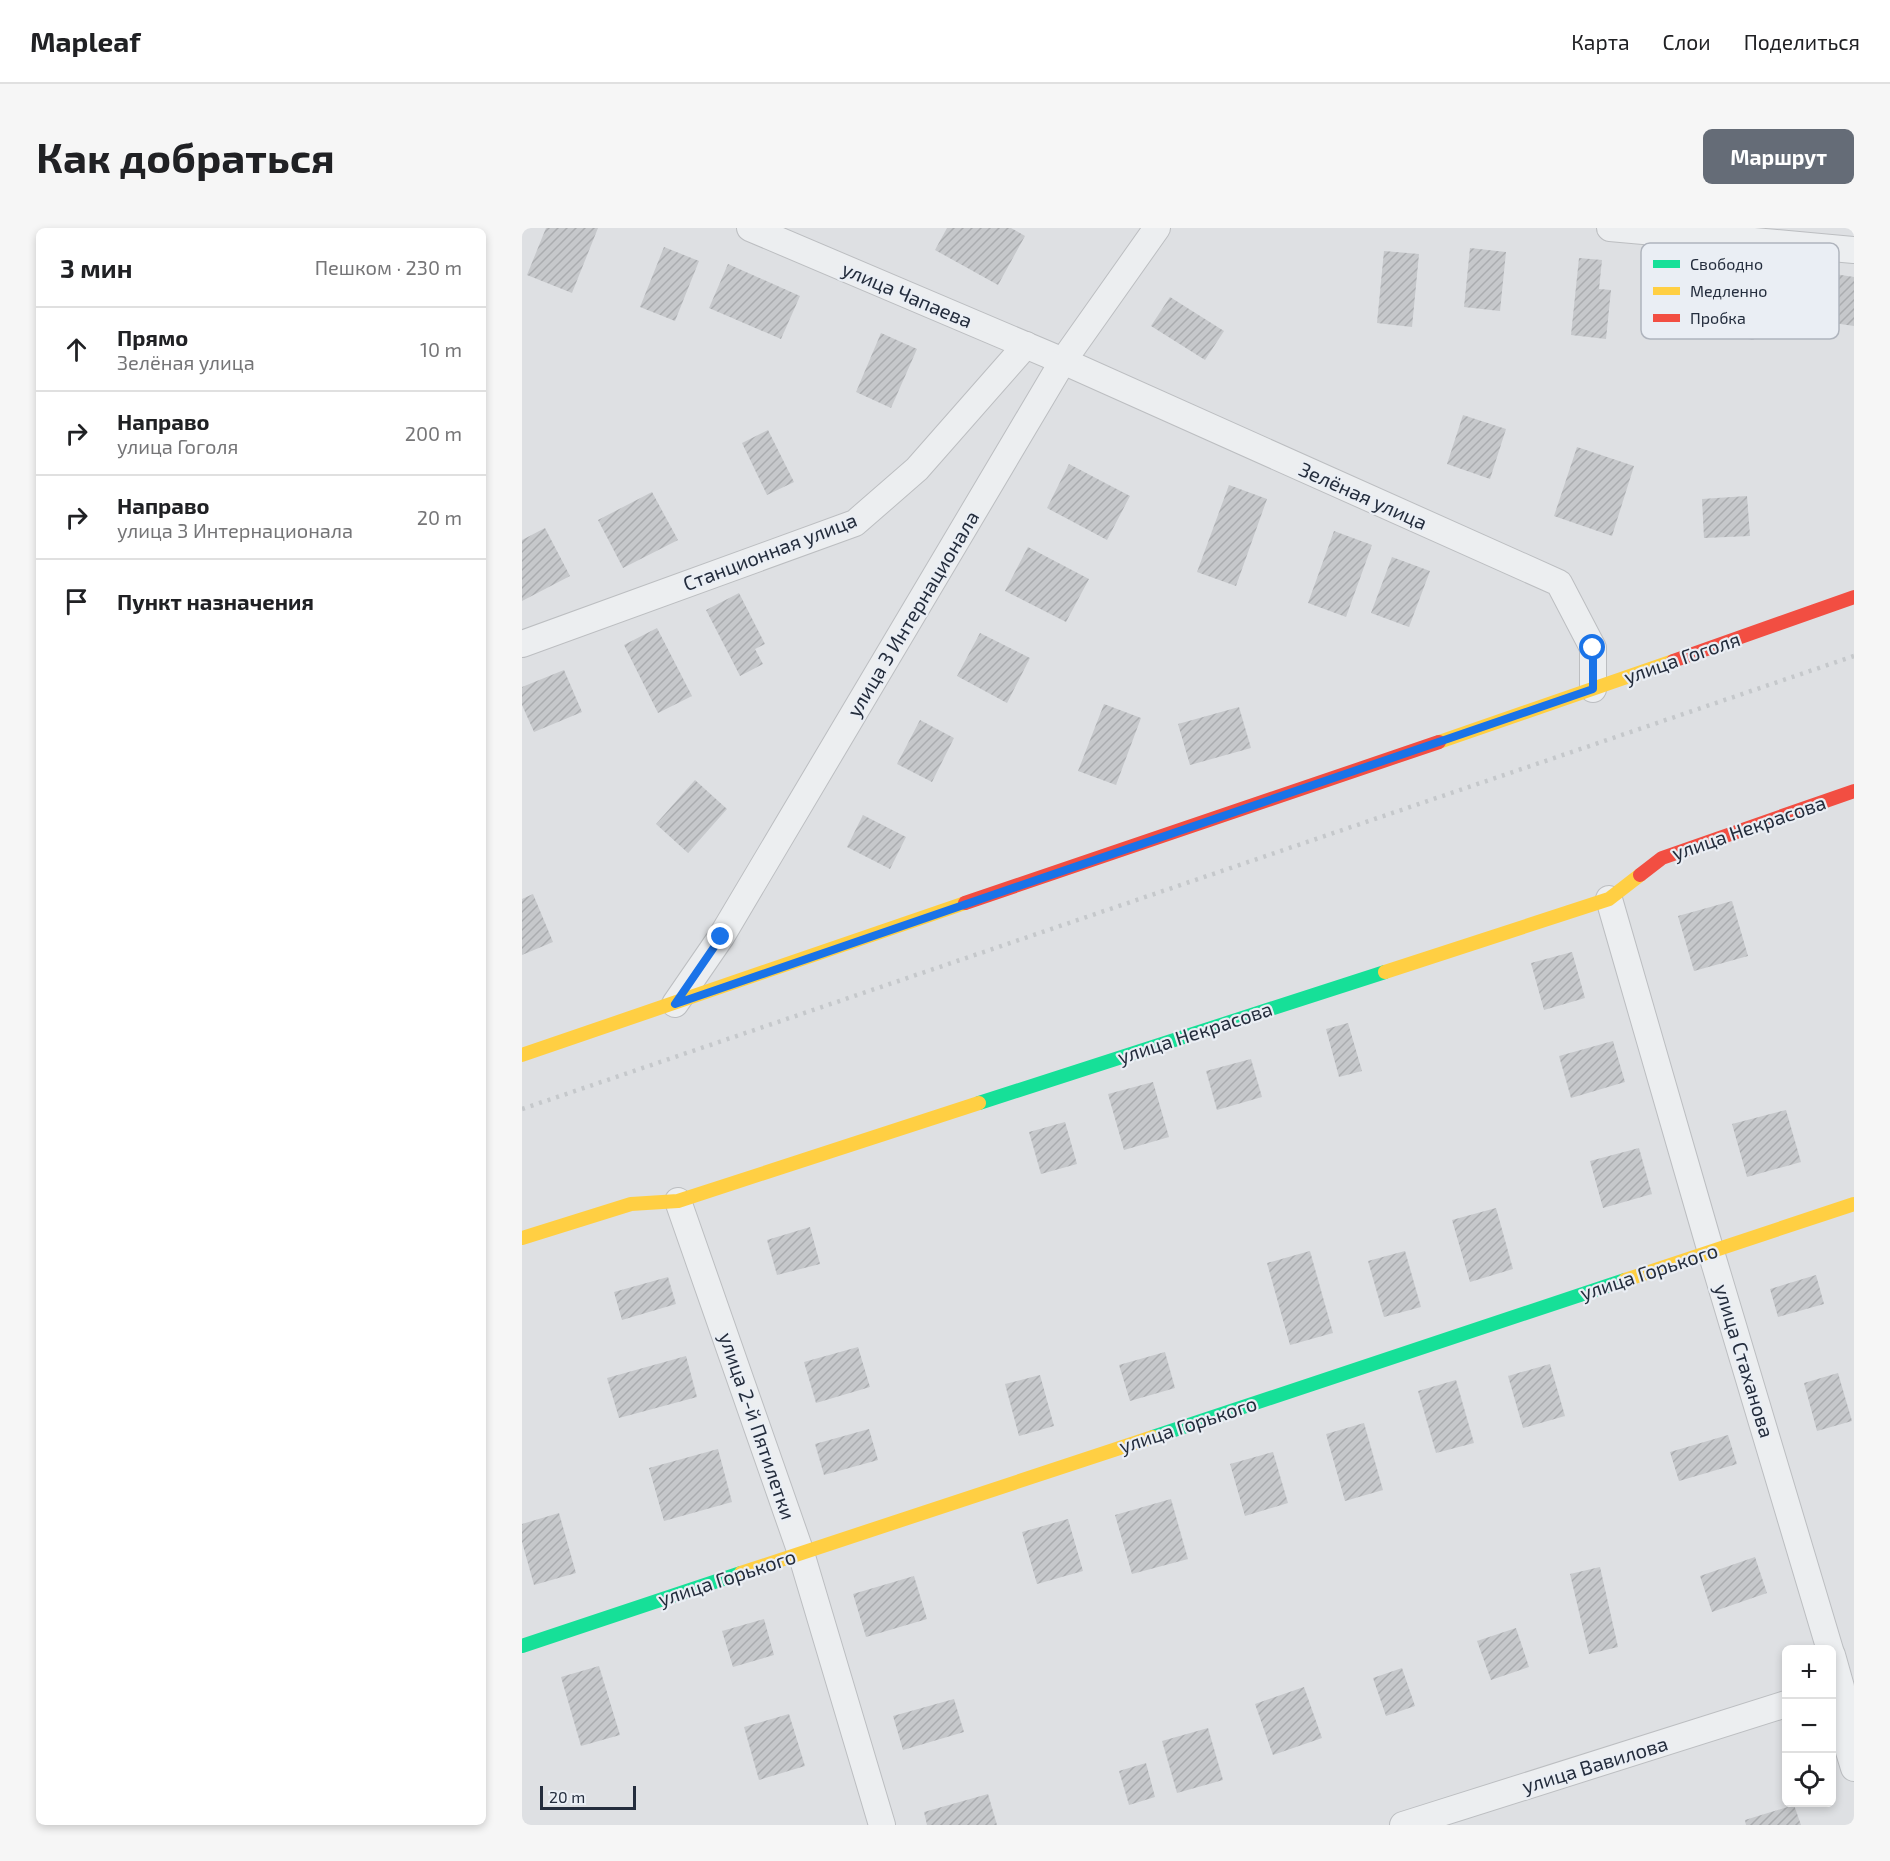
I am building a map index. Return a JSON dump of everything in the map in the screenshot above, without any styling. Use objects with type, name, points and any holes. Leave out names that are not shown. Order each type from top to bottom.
[{"type":"street","name":"улица Чапаева","points":[[750,228],[1063,361]]},
{"type":"street","name":"улица 3 Интернационала","points":[[675,1004],[721,937],[1063,361],[1157,228]]},
{"type":"street","points":[[1610,228],[1776,243]]},
{"type":"street","points":[[1839,249],[1854,250]]},
{"type":"street","name":"Станционная улица","points":[[522,644],[855,523],[917,469],[1026,345]]},
{"type":"street","name":"Зелёная улица","points":[[1063,361],[1559,584],[1593,648],[1593,689]]},
{"type":"street","name":"улица Гоголя","points":[[522,1055],[1593,689],[1854,597]]},
{"type":"street","name":"улица Некрасова","points":[[522,1238],[631,1204],[678,1201],[1608,899],[1662,858],[1854,791]]},
{"type":"street","name":"улица Стаханова","points":[[1608,899],[1829,1645]]},
{"type":"street","name":"улица 2-й Пятилетки","points":[[678,1201],[801,1553],[882,1825]]},
{"type":"street","name":"улица Горького","points":[[522,1646],[1854,1204]]},
{"type":"street","points":[[1836,1668],[1842,1687],[1847,1745],[1854,1768]]},
{"type":"street","name":"улица Вавилова","points":[[1403,1825],[1782,1705]]},
{"type":"building","points":[[546,228],[598,228],[572,293],[527,275]]},
{"type":"building","points":[[947,228],[1011,228],[1025,236],[998,285],[935,250]]},
{"type":"building","points":[[664,247],[699,261],[675,321],[640,307]]},
{"type":"building","points":[[1470,248],[1506,252],[1500,311],[1464,307]]},
{"type":"building","points":[[1384,251],[1419,254],[1412,327],[1377,323]]},
{"type":"building","points":[[1579,258],[1602,260],[1599,289],[1611,290],[1606,339],[1571,335]]},
{"type":"building","points":[[728,264],[800,296],[781,339],[709,308]]},
{"type":"building","points":[[1839,275],[1854,277],[1854,326],[1839,324]]},
{"type":"building","points":[[1170,297],[1224,331],[1205,360],[1151,326]]},
{"type":"building","points":[[881,333],[917,349],[891,408],[856,392]]},
{"type":"building","points":[[1463,415],[1506,429],[1490,479],[1447,464]]},
{"type":"building","points":[[768,430],[794,482],[767,495],[742,443]]},
{"type":"building","points":[[1577,447],[1634,466],[1612,536],[1554,516]]},
{"type":"building","points":[[1069,464],[1130,496],[1107,540],[1047,508]]},
{"type":"building","points":[[1229,485],[1267,499],[1236,586],[1197,572]]},
{"type":"building","points":[[652,492],[678,540],[623,568],[598,520]]},
{"type":"building","points":[[1747,496],[1750,536],[1704,538],[1702,499]]},
{"type":"building","points":[[545,528],[570,576],[522,601],[522,540]]},
{"type":"building","points":[[1334,531],[1372,545],[1346,617],[1308,603]]},
{"type":"building","points":[[1028,547],[1089,579],[1066,622],[1005,591]]},
{"type":"building","points":[[1392,557],[1430,571],[1409,627],[1371,613]]},
{"type":"building","points":[[739,593],[765,644],[755,649],[763,664],[740,676],[706,610]]},
{"type":"building","points":[[657,628],[692,696],[658,713],[624,645]]},
{"type":"building","points":[[980,633],[1030,658],[1007,703],[957,676]]},
{"type":"building","points":[[564,670],[582,712],[534,732],[522,705],[522,687]]},
{"type":"building","points":[[1104,704],[1141,718],[1116,785],[1078,771]]},
{"type":"building","points":[[1239,707],[1251,748],[1190,765],[1178,724]]},
{"type":"building","points":[[920,720],[954,738],[932,782],[897,764]]},
{"type":"building","points":[[695,780],[727,809],[688,853],[656,824]]},
{"type":"building","points":[[863,815],[906,837],[890,869],[847,847]]},
{"type":"building","points":[[533,894],[553,942],[522,955],[522,899]]},
{"type":"building","points":[[1732,901],[1748,956],[1694,971],[1678,916]]},
{"type":"building","points":[[1572,952],[1585,998],[1544,1010],[1531,963]]},
{"type":"building","points":[[1348,1023],[1362,1071],[1339,1077],[1326,1029]]},
{"type":"building","points":[[1613,1041],[1625,1082],[1571,1098],[1559,1056]]},
{"type":"building","points":[[1251,1059],[1262,1097],[1217,1110],[1206,1071]]},
{"type":"building","points":[[1153,1082],[1169,1137],[1124,1150],[1108,1094]]},
{"type":"building","points":[[1786,1110],[1801,1162],[1747,1177],[1732,1124]]},
{"type":"building","points":[[1065,1122],[1077,1164],[1041,1174],[1029,1132]]},
{"type":"building","points":[[1639,1148],[1652,1194],[1603,1208],[1590,1161]]},
{"type":"building","points":[[1496,1208],[1513,1269],[1470,1282],[1452,1220]]},
{"type":"building","points":[[810,1227],[820,1264],[777,1275],[767,1240]]},
{"type":"building","points":[[1310,1251],[1333,1333],[1290,1345],[1267,1263]]},
{"type":"building","points":[[1405,1251],[1421,1307],[1384,1317],[1368,1261]]},
{"type":"building","points":[[1816,1275],[1824,1304],[1778,1317],[1770,1289]]},
{"type":"building","points":[[668,1277],[676,1304],[622,1320],[614,1292]]},
{"type":"building","points":[[858,1347],[870,1387],[816,1403],[804,1362]]},
{"type":"building","points":[[1165,1352],[1175,1388],[1130,1401],[1119,1365]]},
{"type":"building","points":[[686,1356],[697,1397],[619,1418],[607,1378]]},
{"type":"building","points":[[1550,1364],[1565,1416],[1523,1428],[1508,1376]]},
{"type":"building","points":[[1838,1373],[1852,1421],[1817,1431],[1804,1383]]},
{"type":"building","points":[[1040,1375],[1054,1426],[1019,1436],[1005,1384]]},
{"type":"building","points":[[1456,1380],[1474,1443],[1436,1453],[1418,1391]]},
{"type":"building","points":[[1364,1423],[1383,1490],[1345,1501],[1326,1434]]},
{"type":"building","points":[[869,1429],[878,1460],[824,1475],[815,1444]]},
{"type":"building","points":[[1728,1435],[1737,1464],[1679,1481],[1670,1452]]},
{"type":"building","points":[[718,1449],[732,1502],[664,1521],[649,1468]]},
{"type":"building","points":[[1273,1452],[1288,1503],[1245,1516],[1230,1464]]},
{"type":"building","points":[[1171,1499],[1188,1559],[1132,1574],[1115,1515]]},
{"type":"building","points":[[559,1513],[576,1573],[534,1585],[522,1542],[522,1524]]},
{"type":"building","points":[[1068,1519],[1083,1571],[1037,1584],[1022,1532]]},
{"type":"building","points":[[1755,1557],[1767,1593],[1712,1612],[1700,1576]]},
{"type":"building","points":[[1600,1567],[1618,1647],[1589,1654],[1570,1574]]},
{"type":"building","points":[[914,1576],[927,1619],[866,1637],[853,1594]]},
{"type":"building","points":[[764,1619],[774,1655],[733,1667],[722,1631]]},
{"type":"building","points":[[1516,1628],[1529,1667],[1491,1680],[1477,1641]]},
{"type":"building","points":[[599,1666],[620,1735],[581,1746],[561,1677]]},
{"type":"building","points":[[1402,1668],[1415,1706],[1386,1716],[1373,1678]]},
{"type":"building","points":[[1304,1687],[1322,1738],[1273,1755],[1255,1704]]},
{"type":"building","points":[[954,1699],[964,1732],[903,1750],[893,1716]]},
{"type":"building","points":[[789,1714],[805,1766],[759,1780],[744,1727]]},
{"type":"building","points":[[1208,1728],[1223,1780],[1177,1793],[1162,1741]]},
{"type":"building","points":[[1146,1763],[1155,1797],[1129,1805],[1119,1771]]},
{"type":"building","points":[[988,1794],[997,1825],[927,1825],[924,1812]]},
{"type":"building","points":[[1787,1807],[1795,1807],[1801,1825],[1746,1825],[1745,1820]]},
{"type":"railway","points":[[522,1109],[1854,656]]},
{"type":"traffic: fast","points":[[979,1103],[1385,972]]},
{"type":"traffic: fast","points":[[1153,1437],[1625,1280]]},
{"type":"traffic: fast","points":[[522,1646],[741,1573]]},
{"type":"traffic: slow","points":[[1439,742],[1673,661]]},
{"type":"traffic: slow","points":[[1385,972],[1609,899],[1640,875]]},
{"type":"traffic: slow","points":[[522,1055],[965,903]]},
{"type":"traffic: slow","points":[[522,1238],[631,1204],[678,1201],[979,1103]]},
{"type":"traffic: slow","points":[[1625,1280],[1854,1204]]},
{"type":"traffic: slow","points":[[741,1573],[1153,1437]]},
{"type":"traffic: jam","points":[[1673,661],[1854,597]]},
{"type":"traffic: jam","points":[[965,903],[1439,742]]},
{"type":"traffic: jam","points":[[1640,875],[1662,858],[1854,791]]},
{"type":"route","points":[[721,937],[675,1004],[1593,689],[1593,648]]}]
